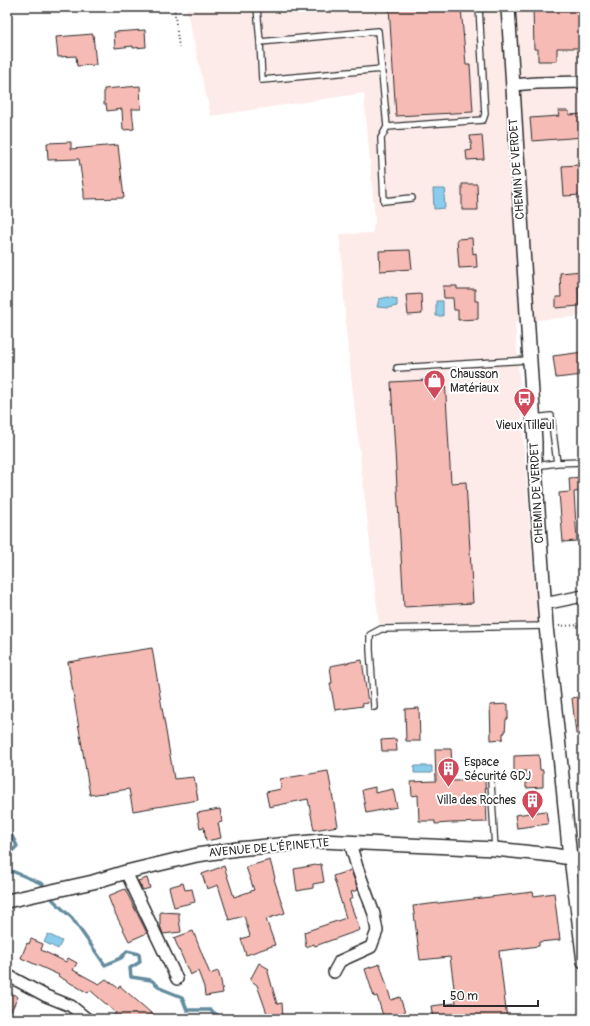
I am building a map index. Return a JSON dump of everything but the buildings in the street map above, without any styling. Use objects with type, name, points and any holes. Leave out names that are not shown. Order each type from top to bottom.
[{"type":"street","name":"CHEMIN DE VERDET","points":[[508,7],[544,604],[562,774],[577,859]]},
{"type":"street","points":[[512,86],[583,82]]},
{"type":"street","points":[[544,604],[583,596]]},
{"type":"street","name":"AVENUE DE L'ÉPINETTE","points":[[7,901],[93,882],[126,872],[197,855],[237,849],[321,841],[495,849],[552,854],[577,859]]},
{"type":"street","points":[[334,972],[340,961],[370,947],[377,931],[374,914],[350,843]]},
{"type":"street","points":[[577,859],[583,962]]},
{"type":"street","points":[[126,872],[177,979]]},
{"type":"street","points":[[7,975],[46,996],[71,1006],[87,1019]]},
{"type":"lane","points":[[257,7],[262,80],[382,69]]},
{"type":"lane","points":[[387,127],[483,120],[485,114],[479,7]]},
{"type":"lane","points":[[260,42],[378,31],[387,127],[381,138],[384,201],[412,198]]},
{"type":"lane","points":[[397,368],[529,360]]},
{"type":"lane","points":[[533,418],[552,416],[557,463],[555,463]]},
{"type":"lane","points":[[535,466],[555,463],[583,462]]},
{"type":"lane","points":[[374,707],[370,634],[381,629],[546,626]]},
{"type":"lane","points":[[491,782],[495,849]]},
{"type":"path","points":[[174,7],[179,48]]},
{"type":"path","points":[[546,626],[583,625]]},
{"type":"shaded area","points":[[186,7],[583,7],[583,316],[515,322],[537,623],[379,624],[346,330],[340,234],[372,233],[375,221],[364,93],[211,116]]},
{"type":"water","points":[[433,189],[445,189],[445,208],[434,209]]},
{"type":"water","points":[[388,297],[397,299],[397,306],[388,308],[377,307],[379,299]]},
{"type":"water","points":[[436,301],[443,301],[443,316],[436,316]]},
{"type":"water","points":[[414,766],[432,766],[432,773],[414,773]]},
{"type":"water","points":[[48,934],[62,941],[58,949],[44,942]]},
{"type":"waterway","points":[[7,835],[12,836],[17,846],[7,856]]},
{"type":"waterway","points":[[7,869],[43,884]]},
{"type":"waterway","points":[[53,900],[72,918],[105,965],[121,958],[127,951],[139,954],[140,962],[130,968],[131,977],[151,980],[162,989],[182,997],[187,1010],[210,1010],[223,1019]]},
{"type":"place","name":"Chausson Matériaux","points":[[435,400]]},
{"type":"place","name":"Vieux Tilleul","points":[[525,418]]},
{"type":"place","name":"Espace Sécurité GDJ","points":[[448,788]]},
{"type":"place","name":"Villa des Roches","points":[[532,820]]}]
